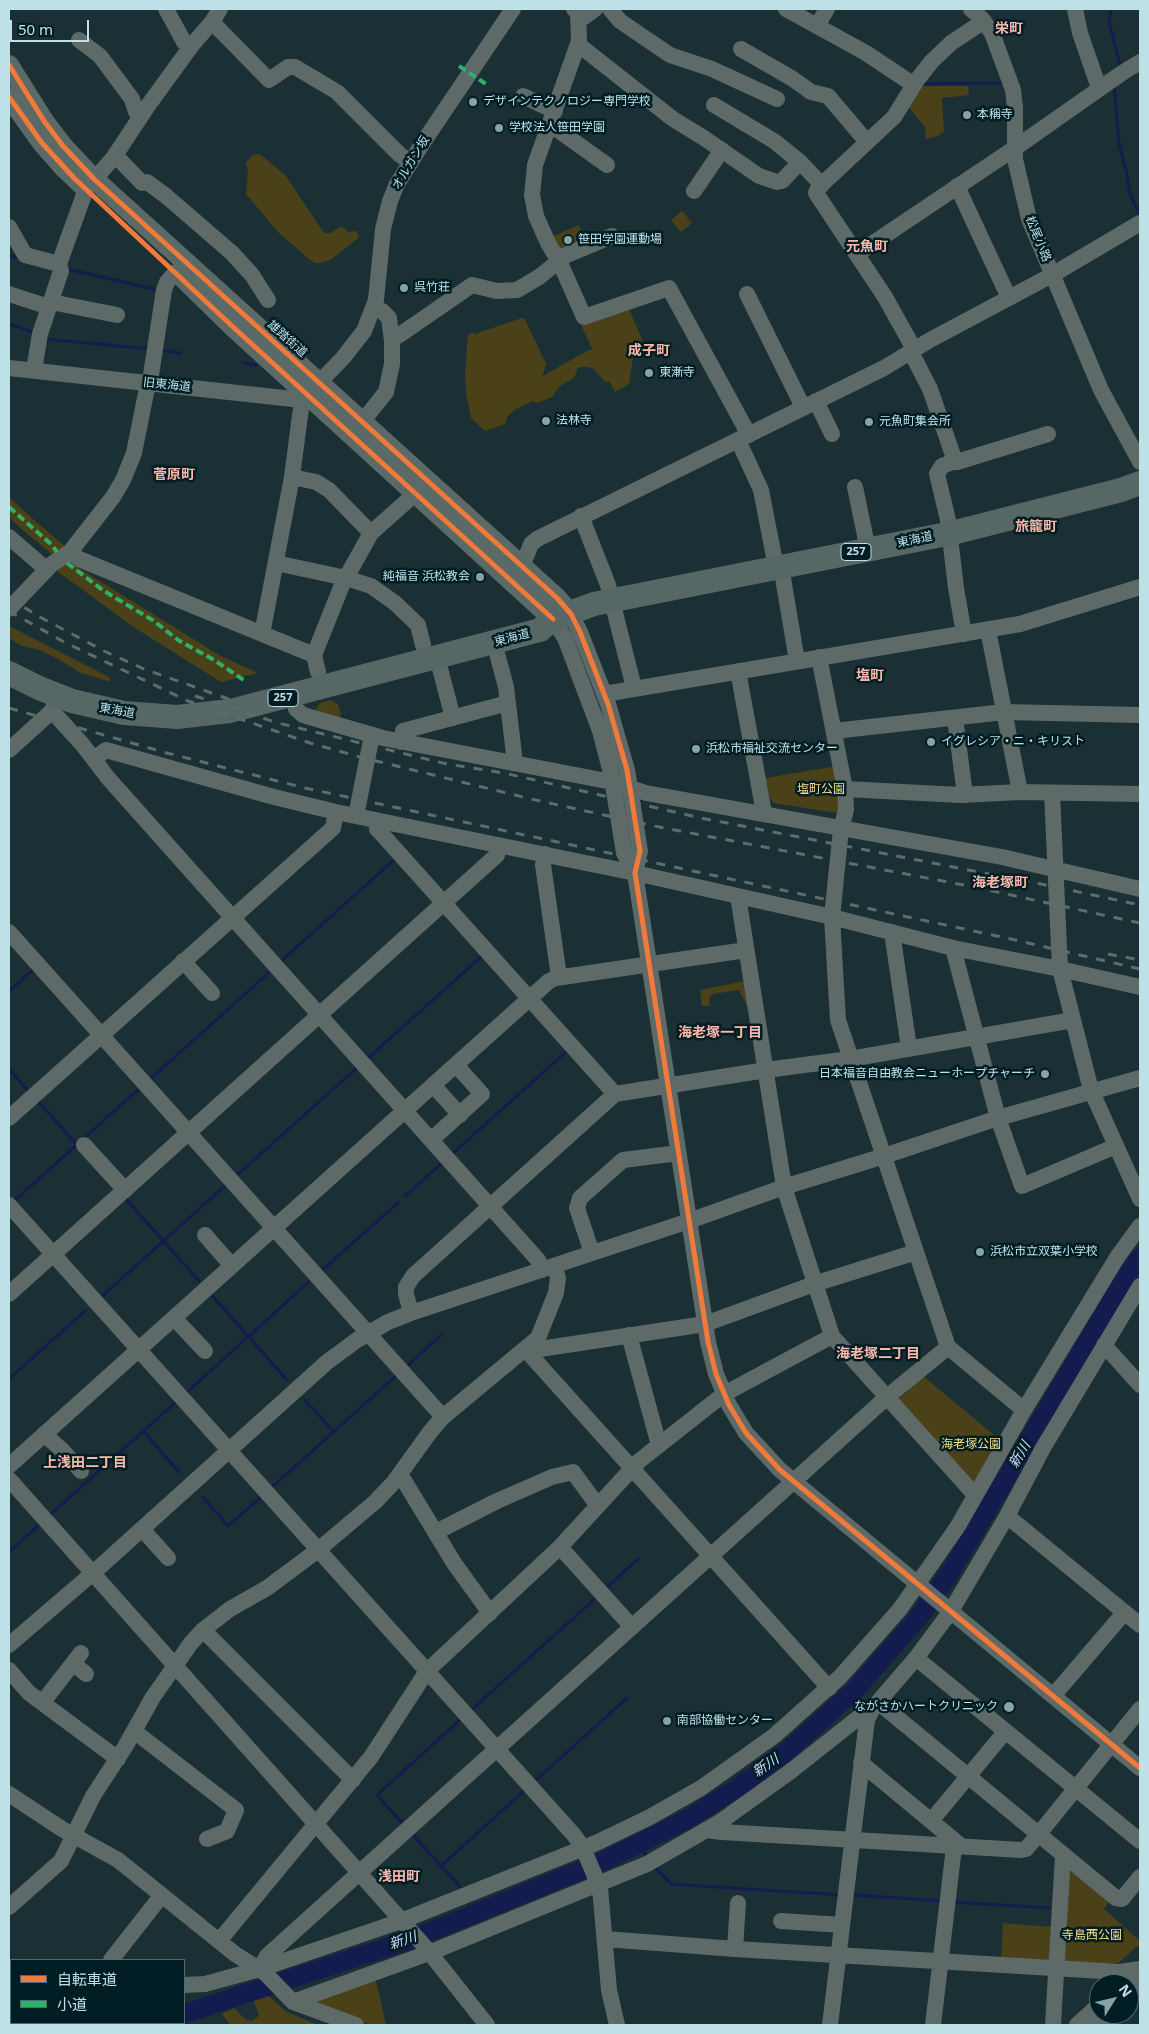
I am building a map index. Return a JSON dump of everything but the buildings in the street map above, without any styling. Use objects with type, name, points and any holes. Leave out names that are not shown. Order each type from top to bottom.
[{"type":"highway","name":"東海道","points":[[9,654],[46,674],[77,686],[110,695],[160,701],[194,700],[227,696],[316,664],[494,642],[540,630],[562,616],[594,604],[950,533],[1140,484]]},
{"type":"highway","name":"東海道","points":[[9,672],[55,703],[89,706],[124,713],[177,717],[230,711],[292,696],[536,615],[562,616]]},
{"type":"main road","name":"雄踏街道","points":[[9,65],[44,121],[90,184],[176,272],[232,326],[309,392],[362,422],[557,598],[562,616]]},
{"type":"main road","name":"雄踏街道","points":[[9,99],[42,143],[63,167],[90,184],[416,493],[562,616]]},
{"type":"street","points":[[166,9],[184,42],[190,47]]},
{"type":"street","name":"オルガン坂","points":[[309,392],[355,344],[364,331],[374,308],[379,284],[383,229],[397,184],[513,9]]},
{"type":"street","points":[[576,13],[584,17],[595,9]]},
{"type":"street","points":[[610,9],[624,24],[670,55],[712,69],[777,99]]},
{"type":"street","points":[[786,9],[866,53],[914,84]]},
{"type":"street","points":[[817,26],[827,9]]},
{"type":"street","name":"松尾小路","points":[[971,9],[984,21],[996,41],[1013,90],[1015,158],[1025,208],[1101,390],[1140,462]]},
{"type":"street","points":[[1075,9],[1080,33],[1099,88]]},
{"type":"street","points":[[576,13],[579,41],[535,164],[532,202],[536,216],[584,317],[669,288],[743,438],[761,490],[797,661]]},
{"type":"street","points":[[34,370],[40,334],[61,272],[59,264],[90,184],[115,155],[190,47],[216,15],[270,80],[288,67],[295,67],[336,92],[400,155],[410,162]]},
{"type":"street","points":[[955,461],[930,389],[913,350],[884,296],[816,193],[822,185],[894,117],[927,67],[951,43],[984,21]]},
{"type":"street","points":[[79,40],[100,56],[132,99],[136,112],[141,115]]},
{"type":"street","points":[[577,47],[584,49],[673,119],[759,176],[777,182],[782,181],[800,162]]},
{"type":"street","points":[[741,49],[793,79],[811,92],[828,96],[867,142]]},
{"type":"street","points":[[857,254],[1015,148],[1099,88],[1140,62]]},
{"type":"street","points":[[523,96],[553,118],[607,165]]},
{"type":"street","points":[[714,105],[774,141],[800,162],[822,185]]},
{"type":"street","points":[[694,191],[722,150]]},
{"type":"street","points":[[115,155],[142,183],[147,182],[166,196],[228,248],[249,271],[268,300]]},
{"type":"street","points":[[957,186],[1009,298]]},
{"type":"street","points":[[519,564],[526,557],[534,541],[581,516],[884,368],[913,350],[1052,275],[1140,223]]},
{"type":"street","points":[[9,227],[25,254],[59,264]]},
{"type":"street","points":[[392,337],[398,336],[472,285],[497,291],[517,290],[539,277],[558,260],[612,236]]},
{"type":"street","points":[[9,610],[46,569],[70,552],[114,497],[124,480],[134,454],[149,383],[164,290],[167,282],[176,272]]},
{"type":"street","points":[[9,294],[50,304],[117,315]]},
{"type":"street","points":[[747,294],[810,404],[832,434]]},
{"type":"street","points":[[362,422],[386,392],[392,364],[392,337],[387,315],[374,308]]},
{"type":"street","name":"旧東海道","points":[[9,368],[149,383],[309,392]]},
{"type":"street","points":[[262,634],[309,392]]},
{"type":"street","points":[[964,634],[956,588],[950,533],[938,474],[942,466],[955,461],[957,462],[1048,434]]},
{"type":"street","points":[[292,477],[316,482],[329,490],[371,533]]},
{"type":"street","points":[[855,487],[868,550]]},
{"type":"street","points":[[70,552],[79,559],[262,634],[316,664],[346,578],[371,533],[416,493]]},
{"type":"street","points":[[581,516],[608,585],[634,688]]},
{"type":"street","points":[[9,537],[46,569]]},
{"type":"street","points":[[276,564],[346,578],[371,586],[395,603],[418,625],[430,651],[453,718]]},
{"type":"street","points":[[604,694],[1020,624],[1140,588]]},
{"type":"street","points":[[562,616],[576,623],[619,737],[630,788],[640,851],[635,873]]},
{"type":"street","points":[[562,616],[565,638],[593,710],[606,752],[624,853],[635,873],[705,1324],[712,1358],[724,1394],[737,1420],[757,1446],[794,1482],[1140,1768]]},
{"type":"street","points":[[988,630],[1020,792]]},
{"type":"street","points":[[494,642],[506,687],[514,754],[512,763]]},
{"type":"street","points":[[819,657],[845,789],[846,810],[841,829],[832,917],[838,1020],[948,1347],[1024,1410]]},
{"type":"street","points":[[738,671],[764,813]]},
{"type":"street","points":[[292,696],[296,709],[303,715],[372,736],[612,782],[646,793],[1002,857],[1140,889]]},
{"type":"street","points":[[9,750],[55,703],[108,778],[538,1260],[558,1278],[556,1293],[538,1338],[443,1418],[430,1432],[399,1476],[375,1502],[318,1550],[268,1588],[230,1609],[203,1630],[153,1697],[118,1759],[92,1796],[59,1864],[10,1904]]},
{"type":"street","points":[[401,742],[403,731],[508,704]]},
{"type":"street","points":[[834,732],[1004,712],[1140,715]]},
{"type":"street","points":[[955,718],[965,795]]},
{"type":"street","points":[[356,816],[372,736]]},
{"type":"street","points":[[94,759],[106,750],[274,797],[336,812],[635,873],[832,917],[952,948],[1140,987]]},
{"type":"street","points":[[845,789],[965,795],[1020,792],[1140,794]]},
{"type":"street","points":[[1052,793],[1060,969],[1091,1090],[1140,1199]]},
{"type":"street","points":[[9,1118],[333,828],[336,812]]},
{"type":"street","points":[[379,821],[377,829],[615,1094]]},
{"type":"street","points":[[9,1294],[497,855],[499,845]]},
{"type":"street","points":[[545,854],[543,866],[559,977]]},
{"type":"street","points":[[738,896],[784,1187],[832,1336],[975,1495]]},
{"type":"street","points":[[9,932],[443,1418]]},
{"type":"street","points":[[892,932],[909,1048]]},
{"type":"street","points":[[952,948],[998,1118],[1022,1186],[1116,1146]]},
{"type":"street","points":[[9,1466],[549,981],[559,977],[746,950]]},
{"type":"street","points":[[183,961],[212,993]]},
{"type":"street","points":[[411,1313],[406,1287],[413,1276],[615,1094],[850,1059],[1073,1020]]},
{"type":"street","points":[[431,1140],[482,1094],[456,1065]]},
{"type":"street","points":[[9,1645],[93,1573],[327,1362],[368,1333],[411,1313],[689,1222],[784,1187],[998,1118],[1091,1090],[1140,1078]]},
{"type":"street","points":[[433,1085],[460,1114]]},
{"type":"street","points":[[84,1144],[124,1190]]},
{"type":"street","points":[[592,1253],[577,1208],[580,1198],[623,1160],[679,1153]]},
{"type":"street","points":[[9,1205],[574,1835],[584,1850],[597,1883],[605,1939],[609,1990],[618,2025]]},
{"type":"street","points":[[185,1985],[205,1984],[262,1971],[403,1923],[584,1850],[650,1817],[701,1788],[774,1736],[829,1688],[920,1586],[958,1526],[1024,1410],[1118,1256],[1140,1226]]},
{"type":"street","points":[[205,1235],[232,1266]]},
{"type":"street","points":[[525,1349],[540,1349],[705,1324],[814,1284],[916,1252]]},
{"type":"street","points":[[290,1999],[427,1951],[651,1862],[737,1811],[858,1718],[874,1709],[916,1658],[1007,1516],[1043,1448],[1140,1286]]},
{"type":"street","points":[[174,1318],[205,1351]]},
{"type":"street","points":[[629,1335],[657,1438],[661,1444]]},
{"type":"street","points":[[219,1941],[371,1757],[427,1671],[560,1547],[632,1468],[724,1394],[832,1336]]},
{"type":"street","points":[[1104,1345],[1140,1385]]},
{"type":"street","points":[[262,1971],[267,1956],[887,1398],[948,1347]]},
{"type":"street","points":[[525,1349],[829,1688]]},
{"type":"street","points":[[44,1434],[81,1471]]},
{"type":"street","points":[[436,1532],[497,1501],[552,1477],[572,1472],[598,1506]]},
{"type":"street","points":[[399,1476],[403,1479],[454,1563],[490,1613]]},
{"type":"street","points":[[9,1479],[403,1923],[487,2025]]},
{"type":"street","points":[[1007,1516],[1140,1626]]},
{"type":"street","points":[[142,1529],[168,1558]]},
{"type":"street","points":[[560,1547],[632,1628]]},
{"type":"street","points":[[1053,1696],[1124,1612]]},
{"type":"street","points":[[203,1630],[352,1780]]},
{"type":"street","points":[[42,1703],[77,1658],[86,1674]]},
{"type":"street","points":[[916,1658],[1140,1841]]},
{"type":"street","points":[[9,1670],[29,1693],[118,1759]]},
{"type":"street","points":[[830,2025],[861,1763],[874,1709]]},
{"type":"street","points":[[874,1709],[968,1776],[1062,1855],[1119,1899],[1122,1899],[1140,1877]]},
{"type":"street","points":[[706,1830],[957,1847],[1026,1849],[1140,1709]]},
{"type":"street","points":[[134,1731],[236,1810],[227,1831],[207,1839]]},
{"type":"street","points":[[931,1821],[1005,1732]]},
{"type":"street","points":[[861,1763],[931,1821],[957,1847]]},
{"type":"street","points":[[9,1794],[118,1860],[219,1941],[262,1971],[290,1999],[345,2023]]},
{"type":"street","points":[[933,2025],[947,1903],[957,1847]]},
{"type":"street","points":[[1053,2025],[1062,1855]]},
{"type":"street","points":[[112,1959],[162,1895]]},
{"type":"street","points":[[735,1949],[738,1903]]},
{"type":"street","points":[[781,1921],[842,1925]]},
{"type":"street","points":[[605,1939],[735,1949],[1120,1972],[1140,1970]]},
{"type":"street","points":[[1077,2025],[1089,2014]]},
{"type":"green space","points":[[917,86],[968,86],[969,95],[942,98],[944,132],[938,136],[926,139],[925,127],[906,104]]},
{"type":"green space","points":[[256,154],[261,155],[285,175],[324,233],[330,233],[342,226],[348,232],[356,231],[359,236],[358,238],[332,259],[320,263],[310,260],[279,233],[246,194],[248,172],[246,163]]},
{"type":"green space","points":[[682,211],[692,223],[681,232],[671,220]]},
{"type":"green space","name":"笹田学園運動場","points":[[579,225],[587,243],[561,254],[549,238]]},
{"type":"green space","points":[[629,309],[646,349],[633,358],[629,384],[615,392],[609,381],[605,382],[594,369],[581,367],[578,368],[574,378],[560,386],[552,397],[537,403],[533,401],[516,409],[507,417],[505,424],[485,431],[471,418],[466,393],[465,373],[468,335],[474,332],[476,335],[522,318],[525,319],[546,364],[542,378],[589,350],[593,350],[581,325]]},
{"type":"green space","points":[[9,497],[66,547],[53,555],[24,531],[9,517]]},
{"type":"green space","points":[[69,562],[219,655],[258,673],[221,682],[135,628],[54,569]]},
{"type":"green space","points":[[9,626],[109,677],[111,680],[108,681],[81,673],[40,650],[22,646],[9,638]]},
{"type":"green space","points":[[331,700],[338,704],[341,714],[339,718],[317,711],[316,708],[320,703]]},
{"type":"green space","name":"塩町公園","points":[[837,766],[840,807],[837,813],[773,803],[770,798],[765,778]]},
{"type":"green space","points":[[745,981],[750,1012],[739,990],[713,994],[710,997],[709,1006],[702,1006],[700,990]]},
{"type":"green space","name":"海老塚公園","points":[[923,1376],[1000,1440],[975,1483],[897,1401]]},
{"type":"green space","name":"寺島西公園","points":[[1073,1872],[1109,1902],[1104,1909],[1140,1941],[1140,1944],[1118,1963],[1066,1964],[1062,1960],[1067,1874]]},
{"type":"green space","points":[[1003,1923],[1052,1927],[1051,1960],[1001,1957]]},
{"type":"green space","points":[[375,1977],[386,2025],[370,2025],[312,2002]]},
{"type":"green space","points":[[267,1995],[287,2012],[318,2025],[230,2025],[222,2014],[234,2008],[245,2019],[251,2021],[259,2016],[253,1999]]},
{"type":"shaded area","points":[[9,2005],[10,2024],[184,2025],[9,2025]]},
{"type":"waterway","points":[[1111,9],[1109,22],[1121,69]]},
{"type":"waterway","points":[[921,84],[1001,83]]},
{"type":"waterway","points":[[1114,85],[1119,144],[1130,194],[1140,215]]},
{"type":"waterway","points":[[9,255],[19,258]]},
{"type":"waterway","points":[[67,269],[154,289]]},
{"type":"waterway","points":[[1140,272],[1140,277]]},
{"type":"waterway","points":[[9,324],[36,333]]},
{"type":"waterway","points":[[45,339],[151,349]]},
{"type":"waterway","points":[[161,350],[180,353]]},
{"type":"waterway","points":[[245,363],[256,365]]},
{"type":"waterway","points":[[280,962],[395,859]]},
{"type":"waterway","points":[[367,1059],[482,956]]},
{"type":"waterway","points":[[9,991],[34,969]]},
{"type":"waterway","points":[[148,1081],[272,970]]},
{"type":"waterway","points":[[451,1155],[567,1051]]},
{"type":"waterway","points":[[235,1177],[359,1066]]},
{"type":"waterway","points":[[9,1069],[29,1092]]},
{"type":"waterway","points":[[13,1202],[141,1087]]},
{"type":"waterway","points":[[37,1100],[78,1146]]},
{"type":"waterway","points":[[405,1196],[441,1164]]},
{"type":"waterway","points":[[100,1298],[227,1184]]},
{"type":"waterway","points":[[125,1198],[199,1281]]},
{"type":"waterway","points":[[320,1272],[399,1202]]},
{"type":"waterway","name":"新川","points":[[185,2014],[412,1939],[604,1861],[686,1820],[737,1788],[786,1752],[854,1691],[919,1617],[951,1571],[1127,1275],[1140,1258]]},
{"type":"waterway","points":[[185,1394],[312,1279]]},
{"type":"waterway","points":[[210,1293],[287,1380]]},
{"type":"waterway","points":[[9,1379],[86,1310]]},
{"type":"waterway","points":[[406,1367],[442,1334]]},
{"type":"waterway","points":[[270,1489],[398,1374]]},
{"type":"waterway","points":[[305,1400],[334,1432]]},
{"type":"waterway","points":[[51,1514],[177,1401]]},
{"type":"waterway","points":[[143,1431],[179,1472]]},
{"type":"waterway","points":[[203,1497],[228,1526],[262,1496]]},
{"type":"waterway","points":[[9,1552],[41,1523]]},
{"type":"waterway","points":[[605,1589],[638,1559]]},
{"type":"waterway","points":[[470,1711],[597,1597]]},
{"type":"waterway","points":[[534,1782],[627,1698]]},
{"type":"waterway","points":[[404,1825],[377,1795],[461,1719]]},
{"type":"waterway","points":[[441,1866],[525,1790]]},
{"type":"waterway","points":[[412,1834],[463,1890]]},
{"type":"waterway","points":[[639,1845],[648,1858]]},
{"type":"waterway","points":[[655,1867],[671,1884],[840,1895]]},
{"type":"waterway","points":[[852,1895],[943,1901]]},
{"type":"waterway","points":[[953,1902],[1049,1908]]},
{"type":"waterway","points":[[469,1905],[473,1914]]},
{"type":"railway","points":[[9,598],[104,651],[144,669],[234,701]]},
{"type":"railway","points":[[9,611],[64,642],[188,701],[310,743],[360,757],[531,799],[654,826],[974,887],[1140,923]]},
{"type":"railway","points":[[195,696],[278,723],[447,764],[504,773],[701,818],[1140,905]]},
{"type":"railway","points":[[9,708],[167,753],[305,788],[1011,939],[1140,969]]},
{"type":"railway","points":[[1108,954],[1140,960]]},
{"type":"marked path","points":[[459,66],[489,86]]},
{"type":"marked path","points":[[9,507],[52,545],[57,552]]},
{"type":"marked path","points":[[67,563],[104,591],[154,621],[178,640],[214,660],[245,681]]},
{"type":"cycle path","points":[[9,65],[44,121],[63,146],[94,179],[557,598],[571,614],[608,704],[627,770],[640,851],[635,873],[708,1342],[716,1374],[729,1405],[746,1433],[780,1470],[1140,1768]]},
{"type":"cycle path","points":[[9,97],[42,143],[74,178],[232,326],[553,619]]},
{"type":"place","name":"デザインテクノロジー専門学校","points":[[473,102]]},
{"type":"place","name":"本稱寺","points":[[967,115]]},
{"type":"place","name":"学校法人笹田学園","points":[[499,128]]},
{"type":"place","name":"笹田学園運動場","points":[[568,240]]},
{"type":"place","name":"呉竹荘","points":[[404,288]]},
{"type":"place","name":"東漸寺","points":[[649,373]]},
{"type":"place","name":"法林寺","points":[[546,421]]},
{"type":"place","name":"元魚町集会所","points":[[869,422]]},
{"type":"place","name":"純福音 浜松教会","points":[[480,577]]},
{"type":"place","name":"イグレシア・ニ・キリスト","points":[[931,742]]},
{"type":"place","name":"浜松市福祉交流センター","points":[[696,749]]},
{"type":"place","name":"日本福音自由教会ニューホープチャーチ","points":[[1045,1074]]},
{"type":"place","name":"浜松市立双葉小学校","points":[[980,1252]]},
{"type":"place","name":"ながさかハートクリニック","points":[[1009,1707]]},
{"type":"place","name":"南部協働センター","points":[[667,1721]]},
{"type":"district","name":"栄町","points":[[1009,29]]},
{"type":"district","name":"元魚町","points":[[867,247]]},
{"type":"district","name":"成子町","points":[[649,351]]},
{"type":"district","name":"菅原町","points":[[174,475]]},
{"type":"district","name":"旅籠町","points":[[1036,527]]},
{"type":"district","name":"塩町","points":[[870,676]]},
{"type":"district","name":"海老塚町","points":[[1000,883]]},
{"type":"district","name":"海老塚一丁目","points":[[720,1033]]},
{"type":"district","name":"海老塚二丁目","points":[[878,1354]]},
{"type":"district","name":"上浅田二丁目","points":[[85,1463]]},
{"type":"district","name":"浅田町","points":[[399,1877]]}]
